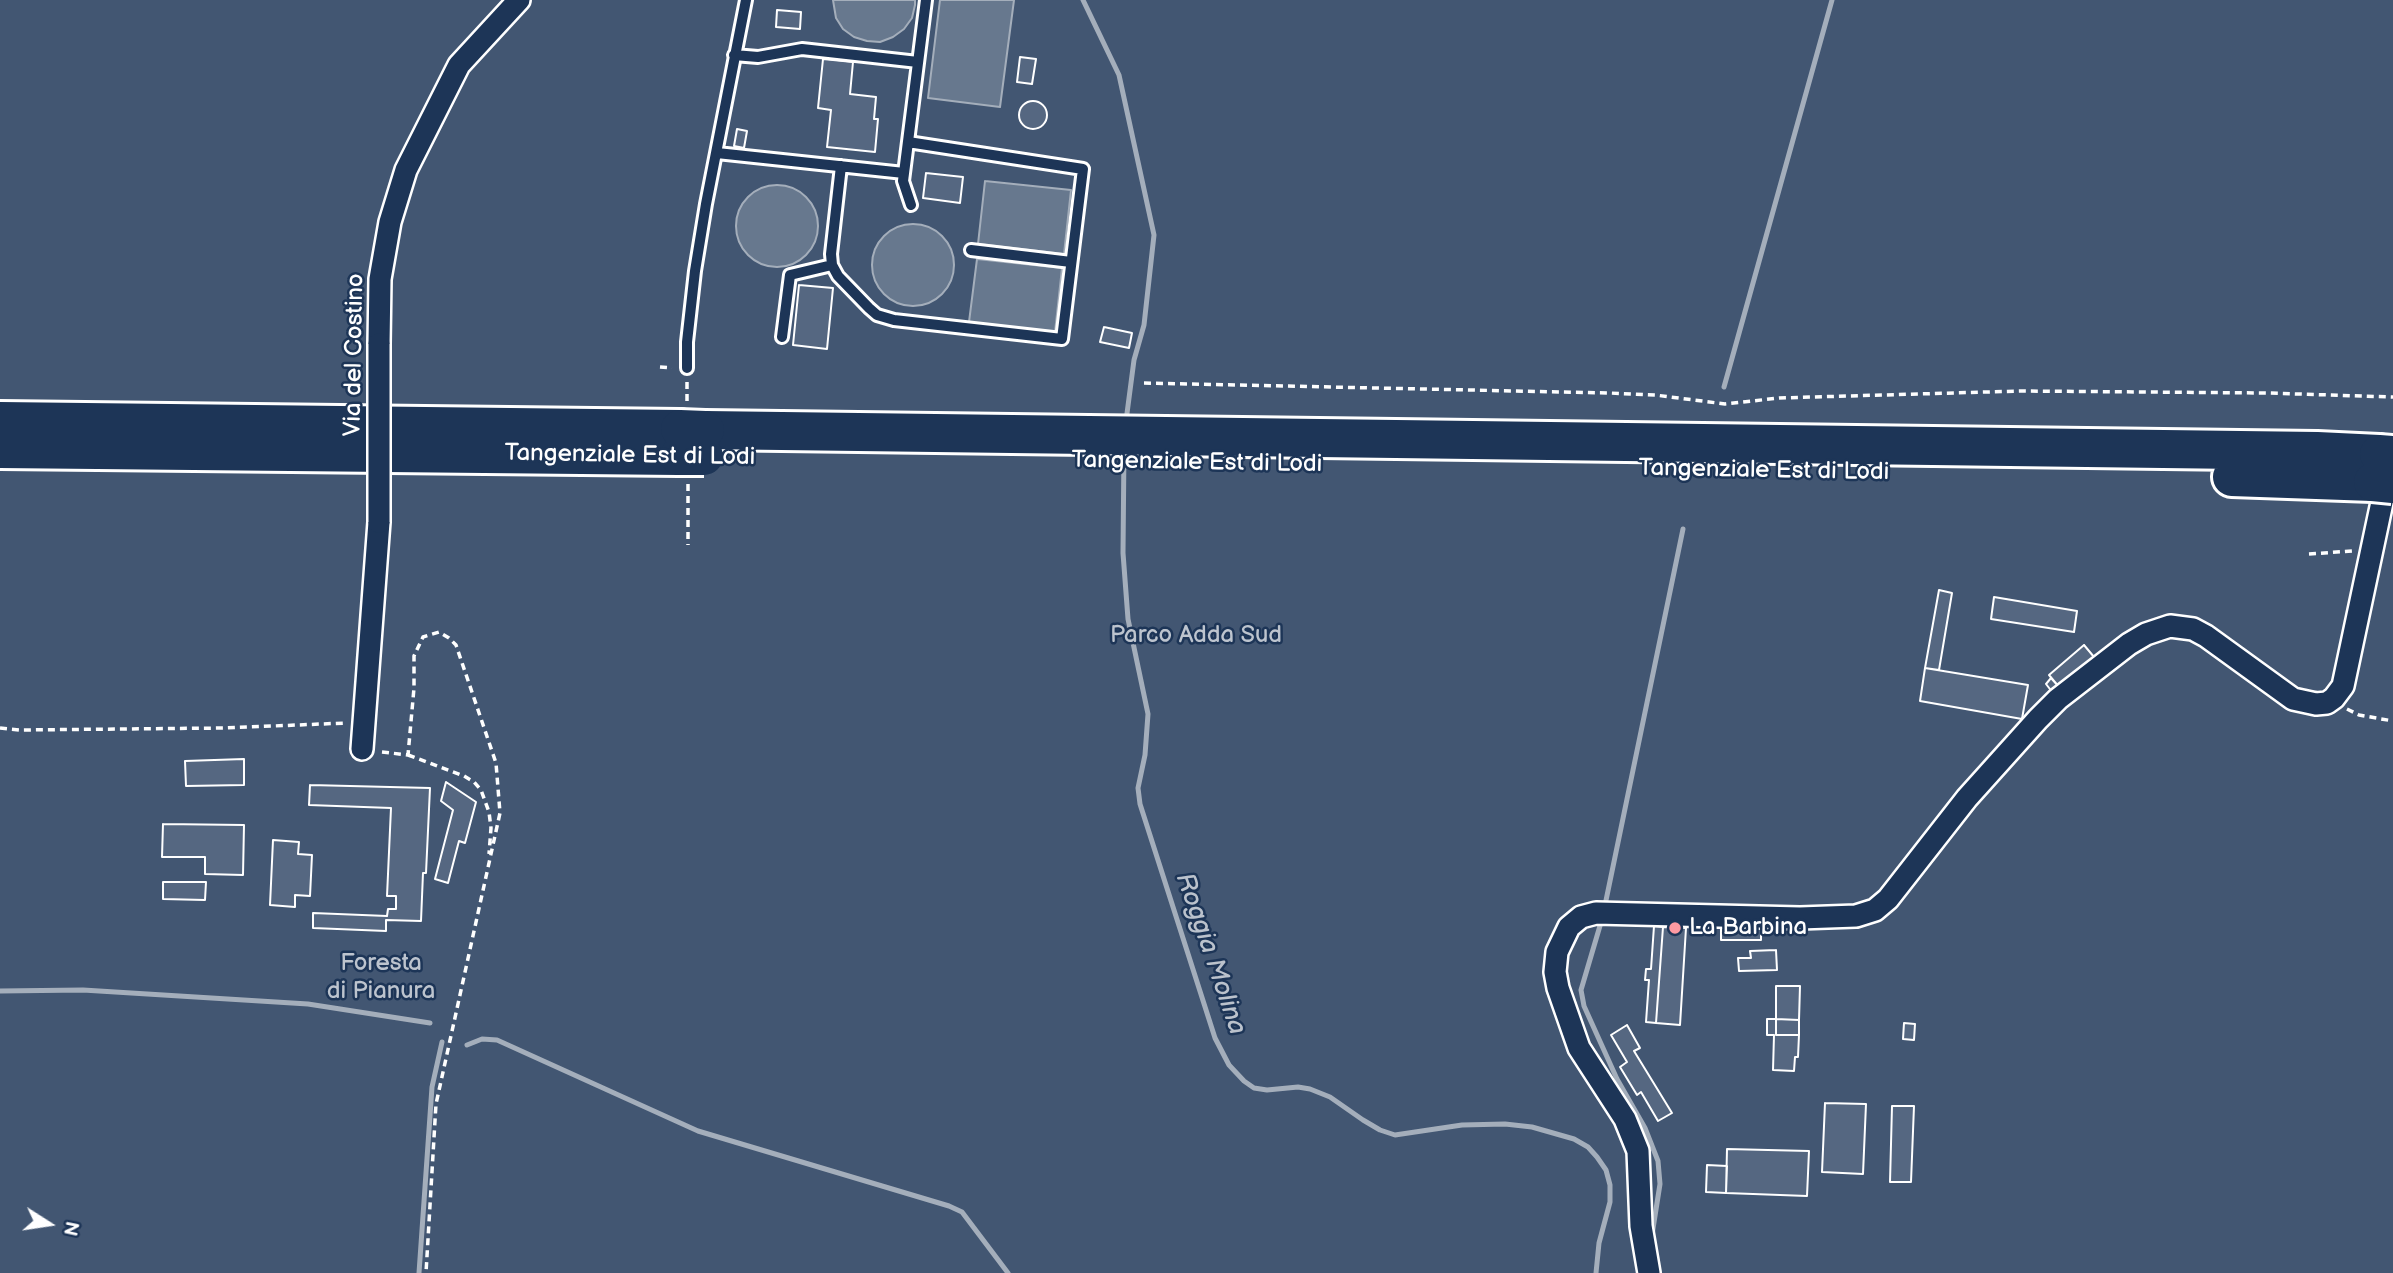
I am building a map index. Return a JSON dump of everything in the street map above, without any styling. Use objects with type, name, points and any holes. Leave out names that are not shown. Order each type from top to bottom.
[{"type":"highway","name":"Tangenziale Est di Lodi","points":[[0,421],[692,443],[1126,449],[2188,476],[2386,465]]},
{"type":"highway","name":"Tangenziale Est di Lodi","points":[[0,449],[692,443]]},
{"type":"street","name":"Via del Costino","points":[[362,750],[379,522],[380,279],[390,222],[406,170],[459,65],[519,0]]},
{"type":"street","points":[[1649,1273],[1641,1226],[1638,1151],[1625,1119],[1579,1048],[1558,988],[1555,972],[1557,952],[1569,927],[1581,917],[1603,913],[1800,918],[1856,916],[1875,910],[1888,899],[1967,798],[2058,699],[2129,643],[2170,626],[2193,629],[2206,636],[2293,699],[2316,704],[2327,703],[2343,686],[2372,549],[2386,465]]},
{"type":"lane","points":[[687,368],[687,342],[695,271],[746,0]]},
{"type":"lane","points":[[911,205],[903,181],[926,0]]},
{"type":"lane","points":[[734,55],[758,57],[802,49],[918,62]]},
{"type":"lane","points":[[841,166],[832,265],[838,276],[877,315],[894,320],[1062,339],[1083,169],[908,142]]},
{"type":"lane","points":[[717,153],[904,173]]},
{"type":"lane","points":[[971,250],[1071,262]]},
{"type":"lane","points":[[782,337],[790,275],[832,265]]},
{"type":"path","points":[[1144,383],[1609,393],[1725,404],[1779,398],[2021,391],[2393,397]]},
{"type":"path","points":[[2309,554],[2372,549]]},
{"type":"path","points":[[408,755],[414,656],[424,637],[439,632],[456,645],[496,763],[500,813],[436,1104],[426,1273]]},
{"type":"path","points":[[2334,698],[2359,715],[2393,720]]},
{"type":"path","points":[[0,728],[224,728],[365,722]]},
{"type":"path","points":[[362,750],[408,755],[474,782],[486,800],[490,820],[489,862]]},
{"type":"green space","name":"Parco Adda Sud","points":[[0,0],[2393,0],[2393,1273],[0,1273]]},
{"type":"shaded area","points":[[833,0],[915,0],[915,5],[912,18],[904,29],[880,42],[854,37],[843,29],[836,18]]},
{"type":"shaded area","points":[[940,0],[1014,0],[1000,107],[928,98]]},
{"type":"shaded area","points":[[985,181],[1071,190],[1064,254],[978,244]]},
{"type":"shaded area","points":[[769,185],[785,185],[800,192],[811,203],[818,218],[815,242],[806,255],[785,267],[769,267],[754,260],[743,249],[736,234],[736,218],[743,203],[754,192]]},
{"type":"shaded area","points":[[905,224],[921,224],[936,231],[947,242],[954,257],[951,281],[942,294],[921,306],[905,306],[890,299],[879,288],[872,273],[872,257],[879,242],[890,231]]},
{"type":"shaded area","points":[[977,259],[1062,268],[1055,332],[969,322]]},
{"type":"building","points":[[777,10],[801,12],[800,29],[776,27]]},
{"type":"building","points":[[1020,57],[1036,59],[1032,84],[1017,82]]},
{"type":"building","points":[[823,59],[853,62],[850,94],[876,97],[874,119],[878,119],[875,152],[827,147],[831,110],[818,108]]},
{"type":"building","points":[[1033,101],[1043,105],[1047,115],[1043,125],[1033,129],[1023,125],[1019,115],[1023,105]]},
{"type":"building","points":[[737,129],[747,131],[744,148],[734,146]]},
{"type":"building","points":[[926,173],[963,177],[960,203],[923,198]]},
{"type":"building","points":[[799,285],[833,288],[827,349],[793,345]]},
{"type":"building","points":[[1104,327],[1132,333],[1129,348],[1100,342]]},
{"type":"building","points":[[1939,590],[1952,593],[1939,670],[1925,668]]},
{"type":"building","points":[[1994,597],[2077,611],[2074,632],[1991,619]]},
{"type":"building","points":[[2084,645],[2094,657],[2059,687],[2049,675]]},
{"type":"building","points":[[1925,668],[2028,685],[2022,719],[1920,701]]},
{"type":"building","points":[[2051,678],[2059,687],[2053,693],[2046,684]]},
{"type":"building","points":[[244,759],[244,785],[186,786],[185,761]]},
{"type":"building","points":[[446,782],[476,802],[465,843],[459,841],[448,883],[435,879],[453,810],[441,801]]},
{"type":"building","points":[[310,785],[430,788],[421,921],[386,920],[386,931],[313,928],[313,913],[387,916],[388,909],[396,909],[396,896],[387,896],[391,808],[309,805]]},
{"type":"building","points":[[163,824],[244,825],[243,875],[205,874],[205,857],[162,857]]},
{"type":"building","points":[[273,840],[299,842],[298,854],[312,855],[310,896],[295,895],[295,907],[270,905]]},
{"type":"building","points":[[163,882],[206,882],[205,900],[163,899]]},
{"type":"building","points":[[1721,923],[1761,923],[1761,940],[1721,940]]},
{"type":"building","points":[[1654,926],[1663,927],[1656,1023],[1646,1022],[1649,980],[1645,980],[1646,969],[1651,969]]},
{"type":"building","points":[[1663,927],[1686,928],[1680,1025],[1656,1023]]},
{"type":"building","points":[[1776,950],[1777,970],[1739,971],[1738,958],[1751,958],[1750,951]]},
{"type":"building","points":[[1776,986],[1800,986],[1799,1020],[1776,1019]]},
{"type":"building","points":[[1767,1019],[1776,1019],[1776,1035],[1799,1035],[1794,1071],[1773,1070],[1774,1035],[1767,1035]]},
{"type":"building","points":[[1776,1019],[1799,1020],[1799,1035],[1776,1035]]},
{"type":"building","points":[[1904,1023],[1915,1024],[1914,1040],[1903,1039]]},
{"type":"building","points":[[1627,1025],[1640,1048],[1634,1051],[1672,1113],[1658,1121],[1641,1092],[1637,1095],[1620,1067],[1627,1062],[1611,1035]]},
{"type":"building","points":[[1825,1103],[1866,1104],[1863,1174],[1822,1172]]},
{"type":"building","points":[[1892,1106],[1914,1106],[1911,1182],[1890,1182]]},
{"type":"building","points":[[1727,1149],[1809,1151],[1807,1196],[1726,1193]]},
{"type":"building","points":[[1707,1165],[1727,1166],[1726,1193],[1706,1192]]},
{"type":"waterway","points":[[1083,0],[1119,75],[1154,235],[1144,325],[1134,360],[1126,421]]},
{"type":"waterway","points":[[1724,387],[1832,0]]},
{"type":"waterway","name":"Roggia Molina","points":[[1124,448],[1123,553],[1128,619],[1148,714],[1145,755],[1138,788],[1140,804],[1215,1038],[1229,1065],[1254,1088],[1310,1089],[1330,1097],[1380,1130],[1395,1135],[1462,1125],[1505,1124],[1532,1127],[1574,1139],[1588,1147],[1597,1157],[1606,1170],[1610,1185],[1610,1202],[1599,1243],[1596,1273]]},
{"type":"waterway","points":[[1604,910],[1683,529]]},
{"type":"waterway","points":[[1602,919],[1581,990],[1584,1006],[1617,1079],[1645,1128],[1658,1161],[1660,1184],[1652,1235]]},
{"type":"waterway","points":[[0,991],[83,990],[308,1004],[430,1023]]},
{"type":"waterway","points":[[467,1045],[482,1039],[497,1040],[698,1131],[949,1206],[962,1212],[1008,1273]]},
{"type":"waterway","points":[[419,1273],[432,1087],[442,1042]]},
{"type":"place","name":"La Barbina","points":[[1675,928]]},
{"type":"park label","name":"Foresta di Pianura","points":[[381,978]]}]
